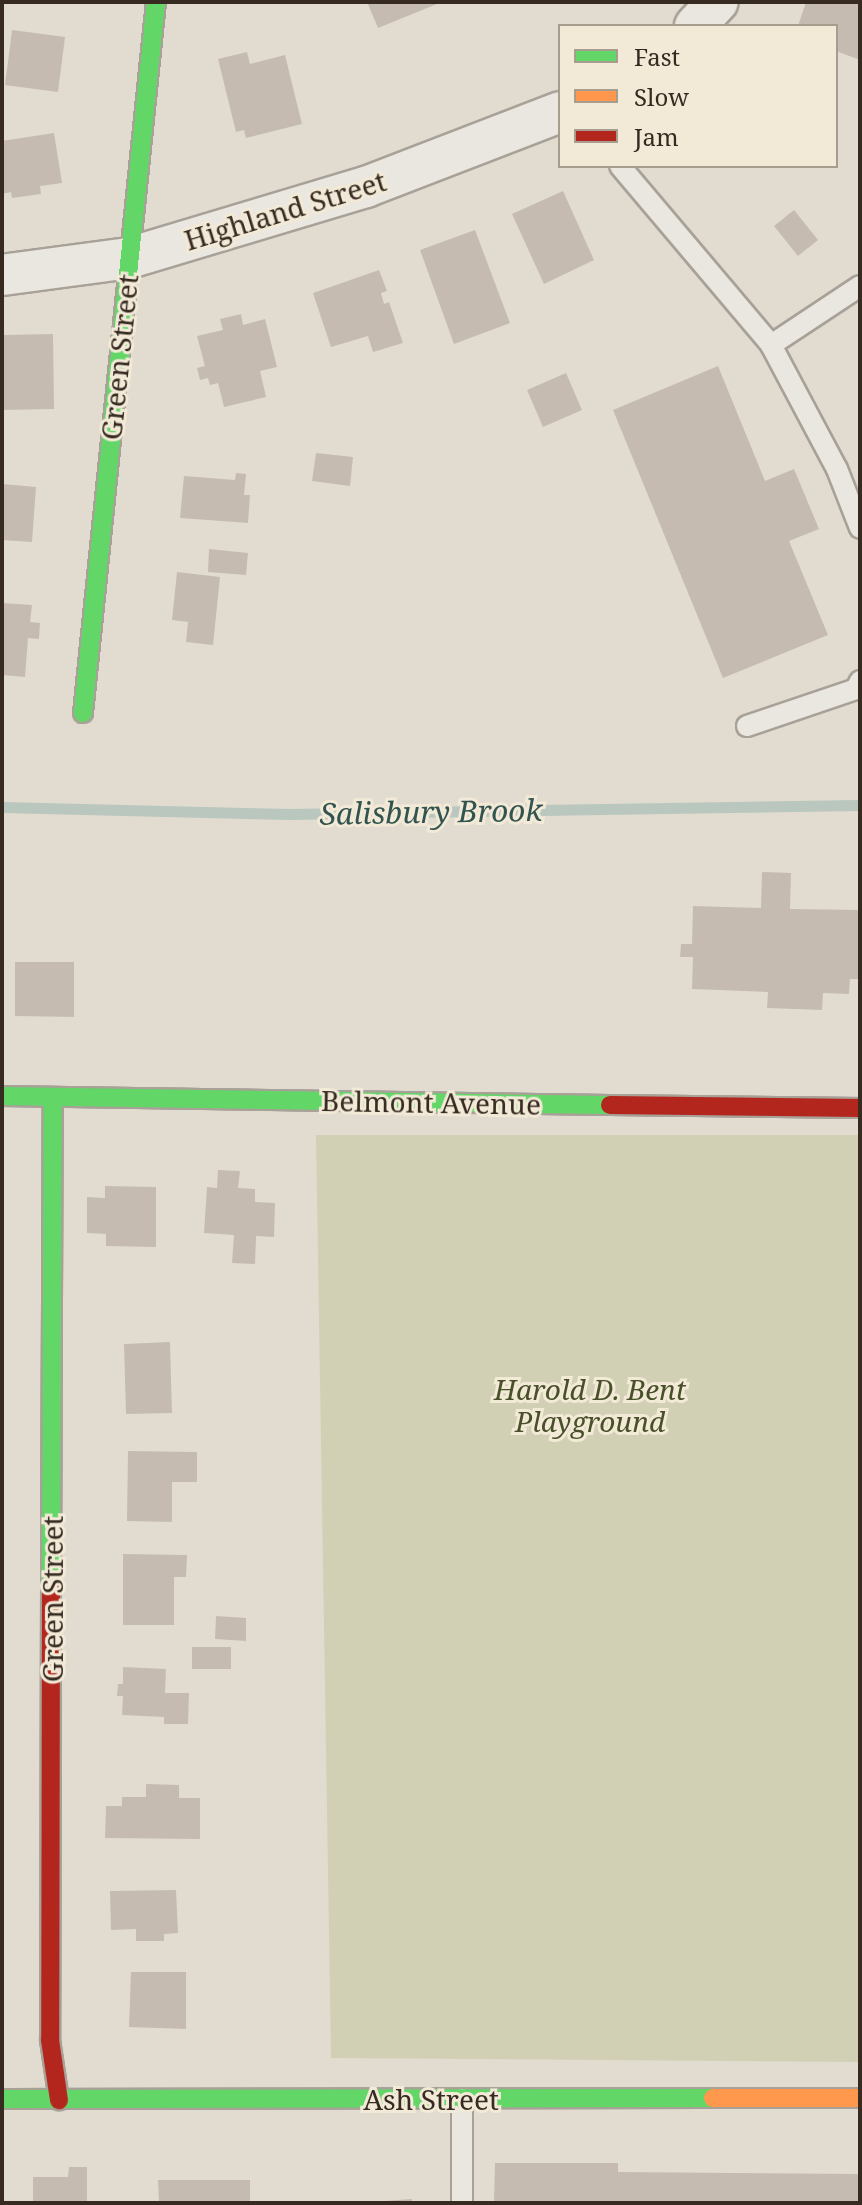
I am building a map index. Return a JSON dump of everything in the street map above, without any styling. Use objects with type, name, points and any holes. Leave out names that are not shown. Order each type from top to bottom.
[{"type":"street","name":"Green Street","points":[[83,713],[156,2]]},
{"type":"street","points":[[697,24],[717,2]]},
{"type":"street","name":"Highland Street","points":[[2,275],[129,258],[366,187],[558,113]]},
{"type":"street","name":"Belmont Avenue","points":[[2,1096],[860,1108]]},
{"type":"street","name":"Green Street","points":[[53,1097],[50,2040],[59,2100]]},
{"type":"street","name":"Ash Street","points":[[2,2099],[860,2098]]},
{"type":"lane","points":[[622,168],[771,345],[837,469],[860,528]]},
{"type":"lane","points":[[771,345],[860,286]]},
{"type":"lane","points":[[747,726],[856,689],[860,681]]},
{"type":"lane","points":[[462,2099],[462,2203]]},
{"type":"green space","name":"Harold D. Bent Playground","points":[[316,1135],[860,1135],[860,2062],[331,2058]]},
{"type":"building","points":[[367,2],[442,2],[378,28]]},
{"type":"building","points":[[806,2],[860,2],[860,60],[838,52],[838,24],[799,24]]},
{"type":"building","points":[[12,30],[65,37],[58,92],[5,85]]},
{"type":"building","points":[[247,52],[250,64],[285,55],[302,124],[246,138],[244,130],[236,132],[218,59]]},
{"type":"building","points":[[54,133],[62,183],[40,186],[41,194],[12,198],[11,192],[2,194],[2,141]]},
{"type":"building","points":[[563,191],[594,260],[544,284],[512,214]]},
{"type":"building","points":[[794,210],[818,240],[798,256],[774,226]]},
{"type":"building","points":[[475,230],[510,323],[454,344],[420,250]]},
{"type":"building","points":[[379,270],[387,291],[381,293],[384,304],[389,302],[403,343],[373,352],[368,336],[331,347],[313,293]]},
{"type":"building","points":[[241,314],[243,325],[265,319],[277,367],[260,371],[266,397],[224,407],[218,383],[210,385],[208,378],[200,380],[197,368],[205,366],[197,336],[223,330],[220,319]]},
{"type":"building","points":[[53,334],[54,409],[2,410],[2,335]]},
{"type":"building","points":[[718,366],[765,481],[794,469],[819,529],[789,541],[828,635],[723,678],[613,410]]},
{"type":"building","points":[[566,373],[582,410],[543,427],[527,390]]},
{"type":"building","points":[[316,453],[353,457],[350,486],[312,481]]},
{"type":"building","points":[[236,473],[246,474],[244,495],[250,495],[248,523],[180,518],[184,476],[235,480]]},
{"type":"building","points":[[2,484],[36,487],[32,542],[2,540]]},
{"type":"building","points":[[209,549],[248,553],[246,575],[208,572]]},
{"type":"building","points":[[177,572],[220,577],[213,645],[186,642],[188,622],[172,620]]},
{"type":"building","points":[[2,603],[32,605],[30,622],[40,623],[39,639],[28,638],[25,677],[2,675]]},
{"type":"building","points":[[762,872],[791,873],[790,909],[860,910],[860,979],[850,979],[849,994],[823,993],[822,1010],[767,1008],[768,992],[692,989],[693,957],[680,957],[681,944],[692,944],[693,906],[761,908]]},
{"type":"building","points":[[15,962],[74,962],[74,1017],[15,1016]]},
{"type":"building","points":[[218,1170],[240,1171],[238,1188],[255,1189],[255,1202],[275,1203],[274,1237],[256,1236],[255,1264],[232,1263],[234,1235],[204,1233],[207,1187],[217,1188]]},
{"type":"building","points":[[105,1186],[156,1187],[156,1247],[106,1246],[106,1234],[87,1233],[87,1197],[105,1198]]},
{"type":"building","points":[[170,1342],[172,1413],[126,1414],[124,1344]]},
{"type":"building","points":[[128,1451],[197,1452],[197,1482],[172,1482],[172,1522],[127,1521]]},
{"type":"building","points":[[123,1554],[187,1555],[186,1577],[174,1577],[174,1625],[123,1625]]},
{"type":"building","points":[[216,1616],[246,1618],[246,1641],[215,1639]]},
{"type":"building","points":[[192,1647],[231,1647],[231,1669],[192,1669]]},
{"type":"building","points":[[123,1667],[166,1669],[165,1693],[189,1693],[188,1724],[164,1724],[164,1717],[122,1715],[123,1696],[117,1696],[118,1684],[123,1684]]},
{"type":"building","points":[[146,1784],[179,1785],[179,1798],[200,1798],[200,1839],[105,1838],[106,1806],[122,1806],[122,1797],[146,1797]]},
{"type":"building","points":[[176,1890],[178,1933],[164,1934],[164,1941],[136,1941],[136,1929],[111,1930],[110,1891]]},
{"type":"building","points":[[131,1972],[186,1972],[186,2029],[129,2027]]},
{"type":"building","points":[[495,2163],[618,2163],[618,2172],[860,2174],[860,2203],[494,2203]]},
{"type":"building","points":[[69,2167],[87,2167],[87,2203],[33,2203],[33,2177],[68,2177]]},
{"type":"building","points":[[158,2180],[250,2180],[250,2203],[159,2203]]},
{"type":"building","points":[[412,2199],[412,2203],[384,2203],[384,2201]]},
{"type":"waterway","name":"Salisbury Brook","points":[[2,807],[290,814],[860,805]]},
{"type":"traffic: fast","points":[[83,713],[156,2]]},
{"type":"traffic: fast","points":[[2,1096],[610,1105]]},
{"type":"traffic: fast","points":[[51,1587],[53,1097]]},
{"type":"traffic: fast","points":[[2,2099],[713,2098]]},
{"type":"traffic: slow","points":[[713,2098],[860,2098]]},
{"type":"traffic: jam","points":[[610,1105],[860,1108]]},
{"type":"traffic: jam","points":[[51,1587],[50,2040],[59,2100]]}]
